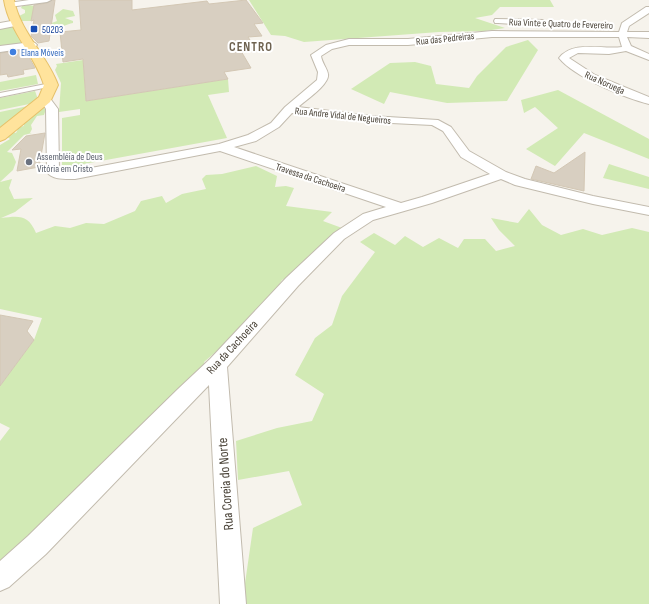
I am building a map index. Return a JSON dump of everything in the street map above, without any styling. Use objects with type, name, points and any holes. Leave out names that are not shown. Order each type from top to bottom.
[{"type":"main road","points":[[0,136],[45,99],[52,85],[45,68],[17,23],[9,3]]},
{"type":"street","points":[[9,3],[47,0]]},
{"type":"street","points":[[649,9],[622,25],[622,35],[627,48],[649,57]]},
{"type":"street","name":"Rua Vinte e Quatro de Fevereiro","points":[[498,21],[554,24]]},
{"type":"street","points":[[0,26],[17,23]]},
{"type":"street","name":"Rua das Pedreiras","points":[[289,109],[324,78],[324,73],[316,60],[316,55],[329,46],[337,44],[354,42],[408,42],[492,34],[649,35]]},
{"type":"street","points":[[0,49],[32,45]]},
{"type":"street","name":"Rua Noruega","points":[[627,48],[614,51],[577,51],[568,54],[564,58],[570,65],[583,73],[649,101]]},
{"type":"street","name":"Rua Andre Vidal de Negueiros","points":[[45,99],[52,109],[52,167],[53,172],[58,174],[75,175],[222,148],[263,133],[275,125],[289,109],[371,119],[434,122],[447,129],[465,154],[501,175],[520,182],[593,200],[649,211]]},
{"type":"street","name":"Travessa da Cachoeira","points":[[222,148],[400,207]]},
{"type":"street","name":"Rua da Cachoeira","points":[[0,578],[37,545],[185,394],[217,365],[287,288],[339,236],[368,217],[427,200],[501,175]]},
{"type":"street","name":"Rua Coreia do Norte","points":[[217,365],[233,604]]},
{"type":"lane","points":[[0,95],[52,85]]},
{"type":"green space","points":[[249,0],[550,0],[554,7],[500,7],[492,15],[475,18],[505,28],[485,31],[439,32],[304,42],[285,36],[271,35]]},
{"type":"green space","points":[[22,6],[35,6],[31,21],[19,21],[19,16],[25,13],[25,10],[21,8]]},
{"type":"green space","points":[[63,9],[73,11],[75,16],[65,18],[73,21],[73,23],[59,27],[50,26],[49,24],[57,21],[55,15]]},
{"type":"green space","points":[[13,25],[24,45],[0,48],[0,28]]},
{"type":"green space","points":[[528,40],[538,50],[507,101],[447,103],[390,92],[384,104],[351,89],[390,63],[415,62],[431,66],[436,84],[469,88],[477,76],[506,47]]},
{"type":"green space","points":[[83,60],[86,101],[228,79],[229,92],[208,95],[227,138],[62,168],[62,118],[80,115],[80,109],[59,112],[61,83],[55,70],[57,66],[56,64]]},
{"type":"green space","points":[[36,75],[38,84],[0,91],[0,82]]},
{"type":"green space","points":[[558,90],[649,139],[649,159],[584,133],[555,166],[526,149],[558,128],[535,107],[524,113],[521,100]]},
{"type":"green space","points":[[35,91],[39,102],[0,110],[0,98]]},
{"type":"green space","points":[[28,106],[0,128],[0,112]]},
{"type":"green space","points":[[43,108],[46,109],[44,115],[37,116],[31,125],[32,129],[30,133],[32,133],[24,135],[7,152],[12,153],[16,162],[13,170],[0,182],[0,145],[10,139],[6,136],[13,132],[16,133],[19,127],[24,126],[23,122],[36,110]]},
{"type":"green space","points":[[609,164],[649,177],[649,189],[603,178]]},
{"type":"green space","points":[[256,166],[277,176],[275,187],[286,186],[294,188],[286,206],[332,212],[323,221],[342,228],[325,241],[322,253],[292,275],[282,280],[272,296],[253,312],[234,336],[204,362],[207,369],[0,564],[0,441],[10,428],[0,423],[0,386],[34,340],[42,318],[0,309],[0,182],[12,179],[9,188],[14,199],[33,198],[15,212],[1,218],[18,217],[26,219],[30,222],[36,233],[55,226],[70,228],[86,223],[104,224],[135,211],[141,201],[162,196],[166,203],[182,194],[206,189],[202,179],[206,175],[222,174]]},
{"type":"green space","points":[[529,209],[542,225],[561,235],[583,229],[602,235],[632,228],[649,232],[649,604],[242,604],[253,528],[302,505],[289,471],[238,480],[236,441],[277,428],[312,421],[324,394],[295,375],[315,338],[332,325],[342,296],[375,252],[360,242],[374,233],[395,245],[405,236],[423,247],[439,238],[458,248],[464,239],[485,239],[496,251],[515,246],[499,230],[491,218],[518,223]]},
{"type":"building","points":[[55,0],[49,41],[38,43],[31,36],[34,20],[31,21],[34,5],[47,3]]},
{"type":"building","points":[[79,0],[132,0],[132,10],[207,1],[209,4],[246,0],[263,23],[254,24],[262,36],[248,37],[256,49],[241,51],[251,68],[224,72],[228,79],[86,101],[83,59],[63,62],[60,32],[81,30]]},
{"type":"building","points":[[25,50],[35,68],[23,70],[24,74],[8,77],[7,74],[0,75],[0,53]]},
{"type":"building","points":[[45,133],[39,167],[17,171],[21,149],[12,150],[26,136]]},
{"type":"building","points":[[585,152],[584,191],[531,179],[536,166],[554,173]]},
{"type":"building","points":[[0,315],[33,321],[27,331],[34,340],[0,386]]},
{"type":"place","name":"50203","points":[[34,29]]},
{"type":"place","name":"Elana Móveis","points":[[13,52]]},
{"type":"place","name":"Assembléia de Deus Vitória em Cristo","points":[[29,162]]},
{"type":"district","name":"CENTRO","points":[[251,46]]}]
